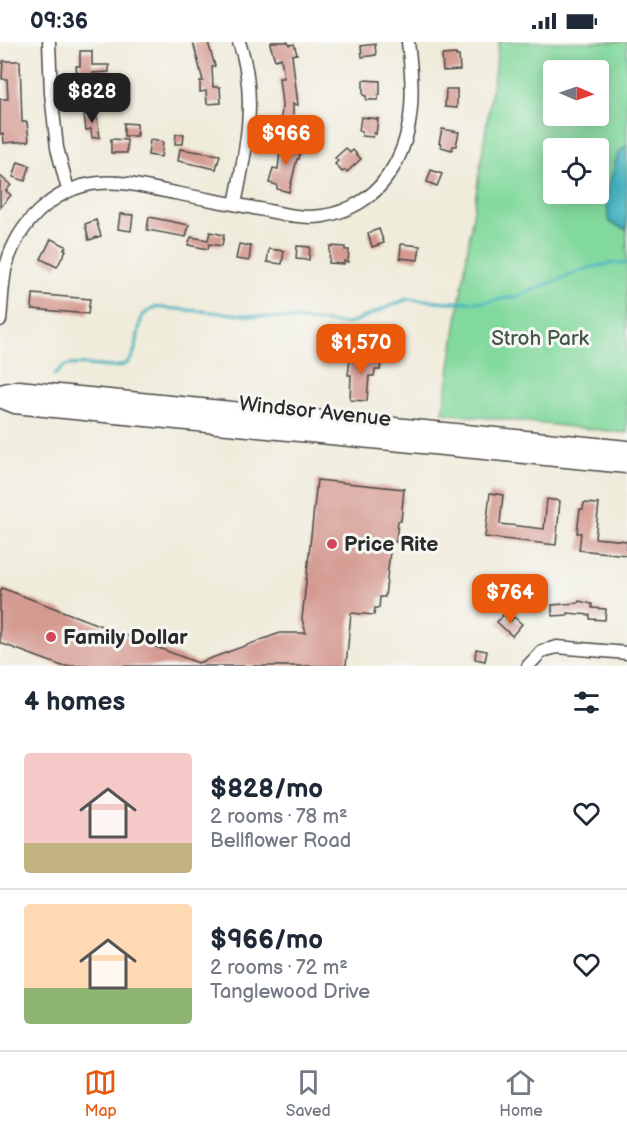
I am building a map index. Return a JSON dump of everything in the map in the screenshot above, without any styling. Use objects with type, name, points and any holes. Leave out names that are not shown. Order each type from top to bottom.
[{"type":"main road","name":"Windsor Avenue","points":[[0,396],[15,404],[79,404],[318,426],[561,451],[627,464]]},
{"type":"main road","name":"Windsor Avenue","points":[[561,451],[627,450]]},
{"type":"street","points":[[49,42],[51,93],[57,148],[68,190]]},
{"type":"street","points":[[235,204],[250,113],[246,61],[239,42]]},
{"type":"street","points":[[0,320],[6,267],[15,242],[30,220],[47,204],[68,190],[99,183],[131,185],[292,215],[322,216],[340,212],[363,201],[382,185],[404,149],[410,128],[411,91],[408,42]]},
{"type":"street","points":[[528,666],[542,651],[556,647],[627,653]]},
{"type":"green space","name":"Stroh Park","points":[[499,42],[627,42],[627,433],[443,413]]},
{"type":"water","points":[[627,145],[627,230],[609,222],[607,204],[609,204],[609,185],[618,153]]},
{"type":"building","points":[[193,42],[208,42],[215,66],[212,67],[213,87],[220,87],[221,103],[207,104],[206,91],[200,92],[200,81],[203,81]]},
{"type":"building","points":[[272,42],[294,44],[297,54],[292,55],[298,105],[293,104],[293,120],[281,120],[279,78],[284,78],[281,58],[275,60],[270,44]]},
{"type":"building","points":[[375,44],[376,55],[362,57],[361,46]]},
{"type":"building","points":[[80,51],[92,51],[92,65],[109,65],[109,72],[93,73],[94,93],[81,94],[80,74],[77,74],[76,66],[80,66]]},
{"type":"building","points":[[456,54],[459,56],[460,70],[443,71],[442,55]]},
{"type":"building","points":[[3,61],[20,61],[22,122],[27,122],[29,141],[4,143],[3,134],[0,134],[0,99],[8,99],[7,79],[2,79]]},
{"type":"building","points":[[363,80],[380,81],[378,100],[366,100],[366,96],[363,95]]},
{"type":"building","points":[[446,89],[457,89],[457,108],[445,107]]},
{"type":"building","points":[[96,112],[100,137],[92,138],[91,129],[86,130],[84,114]]},
{"type":"building","points":[[361,117],[378,119],[376,134],[374,133],[373,137],[362,136],[362,132],[359,131]]},
{"type":"building","points":[[124,123],[137,124],[137,136],[124,136]]},
{"type":"building","points":[[442,129],[459,132],[456,146],[453,146],[452,150],[441,147],[439,143]]},
{"type":"building","points":[[176,134],[184,134],[183,144],[175,144]]},
{"type":"building","points":[[111,139],[127,140],[127,153],[111,153]]},
{"type":"building","points":[[150,140],[163,142],[161,157],[148,155]]},
{"type":"building","points":[[281,141],[301,143],[299,159],[297,159],[289,192],[277,189],[277,185],[269,183],[273,168],[278,169]]},
{"type":"building","points":[[346,148],[350,153],[353,150],[361,159],[347,172],[345,170],[342,172],[335,164],[338,161],[335,158]]},
{"type":"building","points":[[180,149],[220,155],[216,169],[178,161]]},
{"type":"building","points":[[18,162],[30,166],[25,181],[13,177]]},
{"type":"building","points":[[431,170],[442,174],[437,186],[427,182]]},
{"type":"building","points":[[0,176],[11,185],[6,191],[11,195],[0,208]]},
{"type":"building","points":[[120,214],[133,215],[131,231],[118,229]]},
{"type":"building","points":[[149,217],[189,225],[186,237],[147,230]]},
{"type":"building","points":[[96,220],[101,236],[89,240],[85,224]]},
{"type":"building","points":[[379,229],[384,243],[372,247],[368,233]]},
{"type":"building","points":[[210,232],[224,235],[222,246],[209,244],[208,249],[188,245],[191,237],[208,240]]},
{"type":"building","points":[[51,239],[66,246],[57,267],[41,259]]},
{"type":"building","points":[[239,244],[251,246],[249,261],[236,259]]},
{"type":"building","points":[[401,244],[420,246],[418,260],[400,258]]},
{"type":"building","points":[[297,246],[310,247],[309,260],[296,259]]},
{"type":"building","points":[[330,246],[345,247],[345,250],[349,250],[348,262],[329,263]]},
{"type":"building","points":[[269,249],[284,251],[282,264],[267,262]]},
{"type":"building","points":[[33,294],[90,299],[88,314],[32,309]]},
{"type":"building","points":[[351,351],[370,353],[369,361],[381,362],[380,370],[375,370],[374,376],[369,376],[367,401],[350,400],[351,375],[348,375]]},
{"type":"building","points":[[317,480],[404,489],[401,521],[398,521],[396,542],[391,542],[385,597],[380,597],[379,608],[375,608],[374,615],[351,613],[346,666],[62,666],[0,643],[0,593],[2,588],[198,663],[280,633],[306,633],[302,619]]},
{"type":"building","points":[[490,493],[503,495],[500,524],[544,529],[547,499],[560,501],[556,545],[485,537]]},
{"type":"building","points":[[584,503],[599,504],[595,538],[627,541],[627,555],[579,550],[581,533],[577,533],[580,509],[583,509]]},
{"type":"building","points":[[579,601],[592,604],[592,608],[606,609],[605,620],[590,619],[590,615],[568,613],[568,615],[552,616],[552,605],[578,603]]},
{"type":"building","points":[[503,615],[511,621],[514,617],[522,624],[512,636],[497,622]]},
{"type":"building","points":[[476,649],[487,651],[485,661],[475,659]]},
{"type":"waterway","points":[[54,375],[65,366],[73,364],[111,367],[127,363],[134,352],[142,316],[154,307],[348,324],[407,299],[483,302],[515,297],[588,268],[627,263]]},
{"type":"place","name":"Price Rite","points":[[332,544]]},
{"type":"place","name":"Family Dollar","points":[[51,637]]}]
